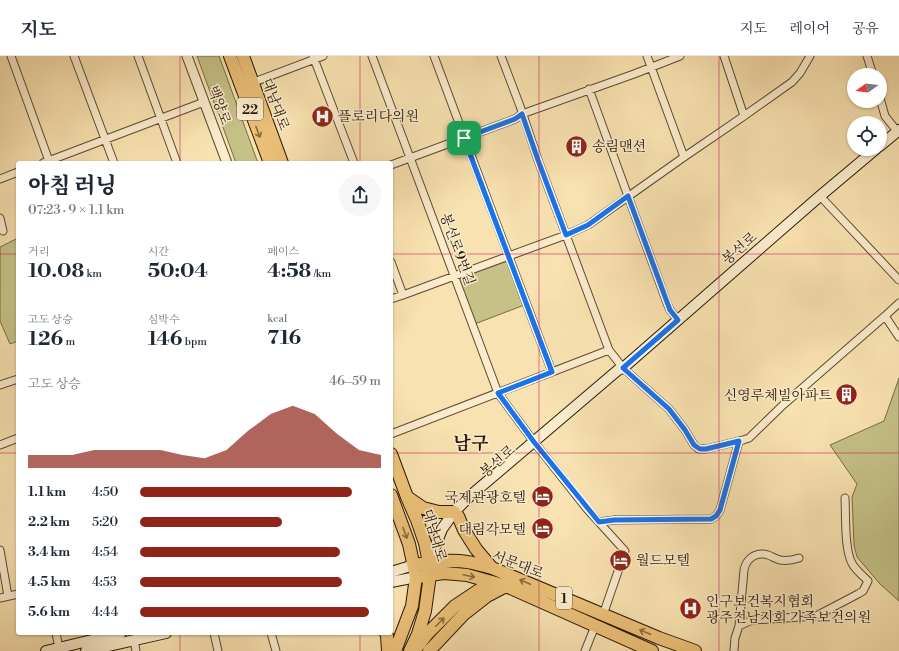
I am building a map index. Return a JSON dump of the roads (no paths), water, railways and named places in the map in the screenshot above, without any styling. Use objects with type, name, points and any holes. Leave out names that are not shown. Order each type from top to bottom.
[{"type":"main road","name":"대남대로","points":[[230,56],[247,84],[281,161]]},
{"type":"main road","name":"대남대로","points":[[242,56],[247,84],[269,161]]},
{"type":"main road","points":[[887,140],[898,130]]},
{"type":"main road","name":"봉선로","points":[[432,567],[456,514],[470,496],[575,413],[620,373],[622,368],[868,156]]},
{"type":"main road","name":"대남대로","points":[[393,459],[420,528],[432,567],[425,610],[418,634],[410,651]]},
{"type":"main road","name":"대남대로","points":[[393,503],[400,510],[407,508],[407,497]]},
{"type":"main road","points":[[407,497],[423,508],[456,514],[476,549],[492,568]]},
{"type":"main road","name":"대남대로","points":[[393,503],[409,544],[415,571],[412,606],[395,651]]},
{"type":"main road","name":"서문대로","points":[[415,571],[453,561],[468,562],[492,568],[659,638],[695,651]]},
{"type":"main road","name":"서문대로","points":[[432,567],[444,573],[467,575],[506,586],[652,651]]},
{"type":"main road","points":[[393,569],[415,571]]},
{"type":"main road","points":[[393,581],[415,571]]},
{"type":"main road","points":[[414,651],[427,634],[455,606],[482,588],[494,583]]},
{"type":"main road","points":[[429,651],[464,614],[486,596],[506,586]]},
{"type":"main road","points":[[46,651],[113,635]]},
{"type":"main road","points":[[86,651],[157,635]]},
{"type":"main road","points":[[387,635],[388,651]]},
{"type":"street","points":[[11,56],[46,161]]},
{"type":"street","points":[[74,56],[113,161]]},
{"type":"street","points":[[138,56],[176,161]]},
{"type":"street","name":"백양로","points":[[187,56],[226,161]]},
{"type":"street","points":[[247,84],[313,58],[323,56]]},
{"type":"street","name":"봉선로9번길","points":[[372,56],[498,393],[535,444],[599,522],[625,551],[603,615]]},
{"type":"street","points":[[434,56],[552,372]]},
{"type":"street","points":[[501,56],[538,160],[610,350],[622,368],[669,409],[694,445],[700,449],[706,449],[749,438],[899,303]]},
{"type":"street","points":[[647,56],[684,157]]},
{"type":"street","points":[[393,164],[515,119],[522,114],[680,56]]},
{"type":"street","points":[[724,56],[738,102],[744,116]]},
{"type":"street","points":[[393,298],[566,235],[588,225],[792,82],[800,73],[810,56]]},
{"type":"street","points":[[867,56],[871,68]]},
{"type":"street","points":[[313,58],[353,161]]},
{"type":"street","points":[[589,89],[670,310],[678,320]]},
{"type":"street","points":[[49,161],[204,102]]},
{"type":"street","points":[[883,108],[885,116],[898,130]]},
{"type":"street","points":[[0,179],[16,173]]},
{"type":"street","points":[[820,196],[899,280]]},
{"type":"street","points":[[0,218],[3,231]]},
{"type":"street","points":[[393,268],[403,295]]},
{"type":"street","points":[[885,316],[899,337]]},
{"type":"street","points":[[393,433],[610,350]]},
{"type":"street","points":[[0,385],[16,380]]},
{"type":"street","points":[[0,445],[16,439]]},
{"type":"street","points":[[599,522],[614,520],[711,519],[716,516],[720,510],[739,441]]},
{"type":"street","points":[[739,626],[752,620],[816,616],[863,591],[868,581],[853,565],[847,549],[845,498]]},
{"type":"street","points":[[0,550],[4,597],[16,594]]},
{"type":"street","points":[[734,651],[735,638],[739,626],[744,570],[747,562],[754,555],[762,553],[778,560],[793,560],[799,558]]},
{"type":"street","points":[[585,651],[595,626]]},
{"type":"street","points":[[56,635],[59,648]]},
{"type":"street","points":[[214,635],[218,651]]},
{"type":"street","points":[[272,635],[276,651]]},
{"type":"street","points":[[134,640],[136,651]]},
{"type":"place","name":"플로리다의원","points":[[322,116]]},
{"type":"place","name":"송림맨션","points":[[577,146]]},
{"type":"place","name":"신영루체빌아파트","points":[[847,395]]},
{"type":"place","name":"국제관광호텔","points":[[542,497]]},
{"type":"place","name":"대림각모텔","points":[[542,529]]},
{"type":"place","name":"월드모텔","points":[[621,560]]},
{"type":"place","name":"인구보건복지협회 광주전남지회 가족보건의원","points":[[690,609]]},
{"type":"district","name":"남구","points":[[471,443]]}]
